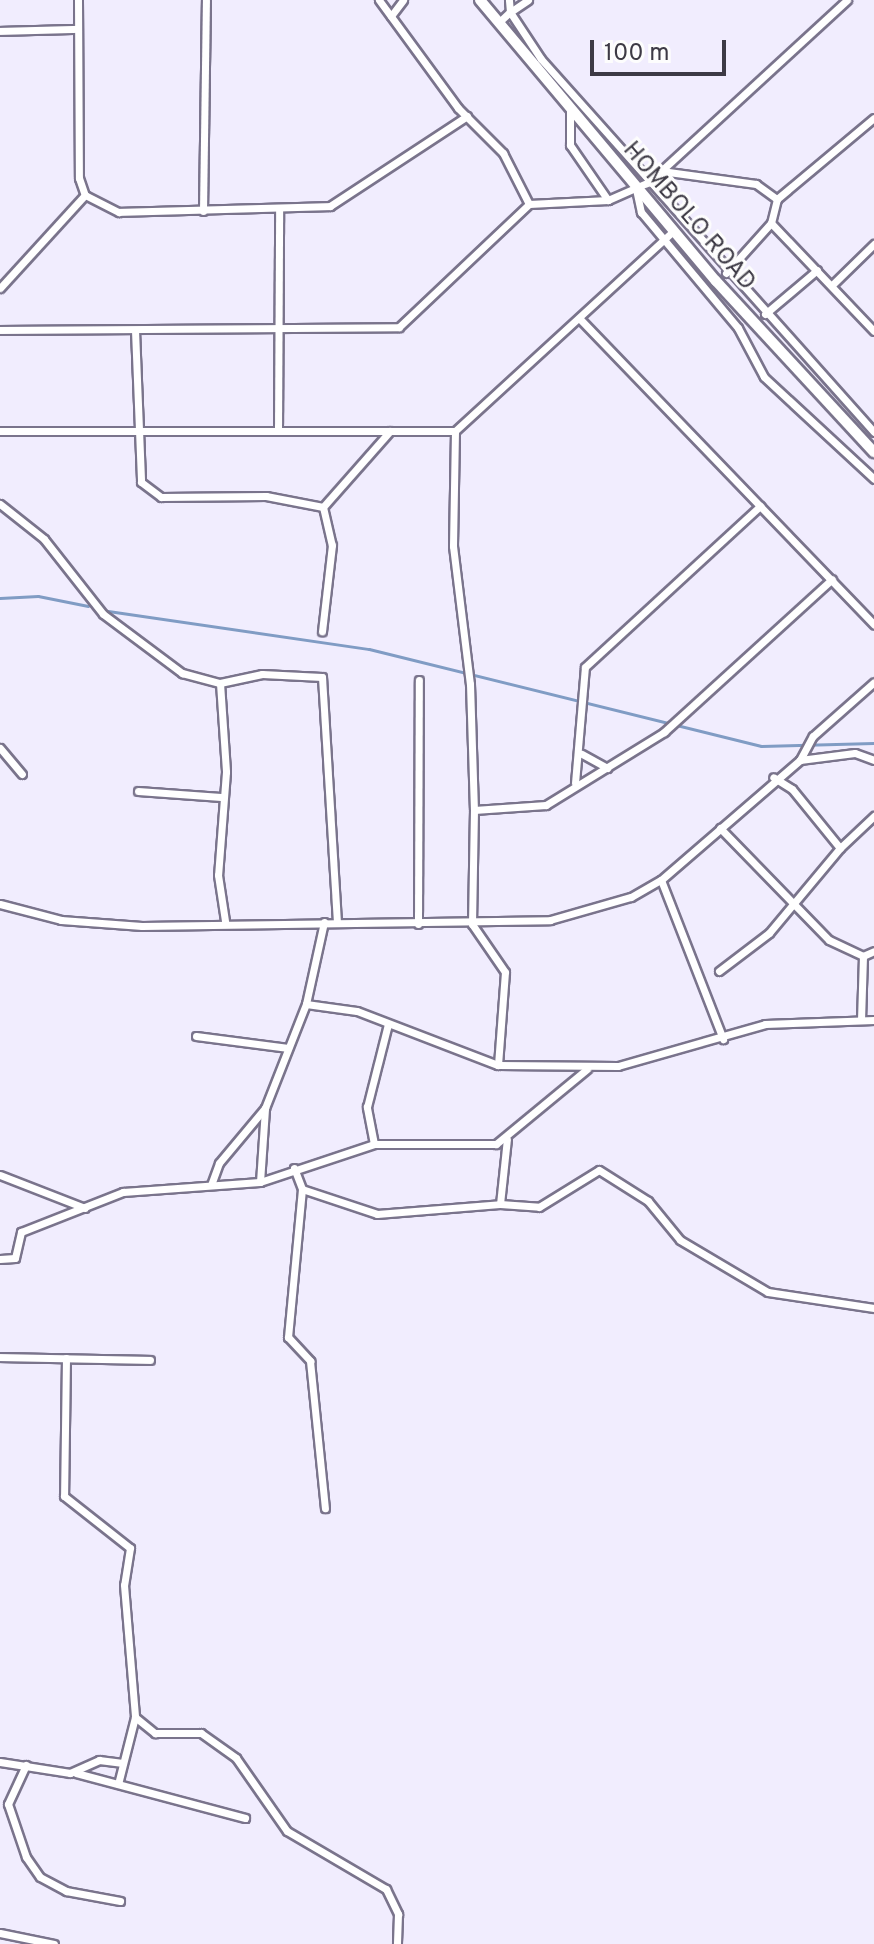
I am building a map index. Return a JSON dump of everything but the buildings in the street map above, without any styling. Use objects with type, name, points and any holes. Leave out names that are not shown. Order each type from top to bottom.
[{"type":"street","points":[[0,288],[85,195],[78,0]]},
{"type":"street","points":[[203,211],[206,0]]},
{"type":"street","points":[[379,0],[467,116],[503,153],[529,204]]},
{"type":"street","points":[[391,16],[403,0]]},
{"type":"street","name":"HOMBOLO ROAD","points":[[480,0],[716,281],[874,452]]},
{"type":"street","points":[[509,0],[510,12],[649,182],[726,273],[874,432]]},
{"type":"street","points":[[498,23],[528,0]]},
{"type":"street","points":[[0,330],[279,331],[399,327],[529,204],[608,200],[649,182],[847,0]]},
{"type":"street","points":[[0,31],[78,29]]},
{"type":"street","points":[[570,108],[570,145],[608,200]]},
{"type":"street","points":[[85,195],[129,213],[279,209],[345,202],[467,116]]},
{"type":"street","points":[[726,273],[771,223],[777,199],[874,118]]},
{"type":"street","points":[[661,171],[756,184],[777,199]]},
{"type":"street","points":[[636,189],[633,198],[662,241],[702,292],[738,328],[770,385],[874,479]]},
{"type":"street","points":[[278,431],[279,209]]},
{"type":"street","points":[[771,223],[874,331]]},
{"type":"street","points":[[0,431],[455,431],[673,231]]},
{"type":"street","points":[[832,285],[874,244]]},
{"type":"street","points":[[765,314],[817,270]]},
{"type":"street","points":[[702,292],[716,281]]},
{"type":"street","points":[[580,319],[874,624]]},
{"type":"street","points":[[135,330],[135,429],[141,482],[156,496],[266,496],[323,507]]},
{"type":"street","points":[[323,507],[390,431]]},
{"type":"street","points":[[455,431],[453,546],[470,684],[474,810],[472,924],[503,963],[498,1065]]},
{"type":"street","points":[[0,504],[44,539],[103,614],[182,673],[220,683],[262,674],[322,677],[337,923]]},
{"type":"street","points":[[575,783],[582,754],[578,700],[585,667],[760,506]]},
{"type":"street","points":[[322,631],[332,545],[323,507]]},
{"type":"street","points":[[474,810],[546,805],[575,783],[607,768],[664,732],[683,709],[832,579]]},
{"type":"street","points":[[418,924],[419,680]]},
{"type":"street","points":[[800,760],[813,736],[874,682]]},
{"type":"street","points":[[220,683],[225,921]]},
{"type":"street","points":[[0,748],[22,774]]},
{"type":"street","points":[[0,904],[107,924],[225,921],[472,924],[560,918],[661,880],[773,777],[800,760],[855,753],[874,760]]},
{"type":"street","points":[[582,754],[607,768]]},
{"type":"street","points":[[773,777],[792,789],[840,848]]},
{"type":"street","points":[[138,791],[221,797]]},
{"type":"street","points":[[719,971],[769,933],[794,899],[874,816]]},
{"type":"street","points":[[720,828],[794,899],[829,940],[863,956],[874,951]]},
{"type":"street","points":[[661,880],[723,1039]]},
{"type":"street","points":[[260,1182],[265,1108],[306,1004],[324,922]]},
{"type":"street","points":[[861,1020],[863,956]]},
{"type":"street","points":[[306,1004],[388,1024],[498,1065],[587,1069],[723,1039],[765,1024],[874,1020]]},
{"type":"street","points":[[374,1144],[367,1107],[388,1024]]},
{"type":"street","points":[[196,1036],[288,1048]]},
{"type":"street","points":[[0,1259],[15,1258],[21,1232],[123,1192],[260,1182],[294,1168],[374,1144],[507,1139],[587,1069]]},
{"type":"street","points":[[211,1185],[219,1163],[265,1108]]},
{"type":"street","points":[[500,1204],[507,1139]]},
{"type":"street","points":[[294,1168],[302,1189],[288,1337],[310,1361],[325,1508]]},
{"type":"street","points":[[302,1189],[377,1214],[500,1204],[539,1207],[599,1170],[648,1201],[680,1240],[768,1292],[874,1308]]},
{"type":"street","points":[[0,1175],[85,1208]]},
{"type":"street","points":[[0,1357],[150,1360]]},
{"type":"street","points":[[66,1358],[64,1496],[130,1548],[124,1585],[135,1717],[118,1784]]},
{"type":"street","points":[[135,1717],[155,1733],[201,1733],[236,1758],[287,1831],[386,1889],[399,1921],[397,1944]]},
{"type":"street","points":[[76,1773],[95,1760],[123,1763]]},
{"type":"street","points":[[0,1762],[76,1773],[245,1818]]},
{"type":"street","points":[[26,1765],[8,1804],[40,1877],[86,1898],[120,1901]]},
{"type":"street","points":[[0,1933],[54,1944]]},
{"type":"waterway","points":[[0,598],[38,596],[88,606]]},
{"type":"waterway","points":[[108,611],[369,649],[761,746],[874,743]]}]
